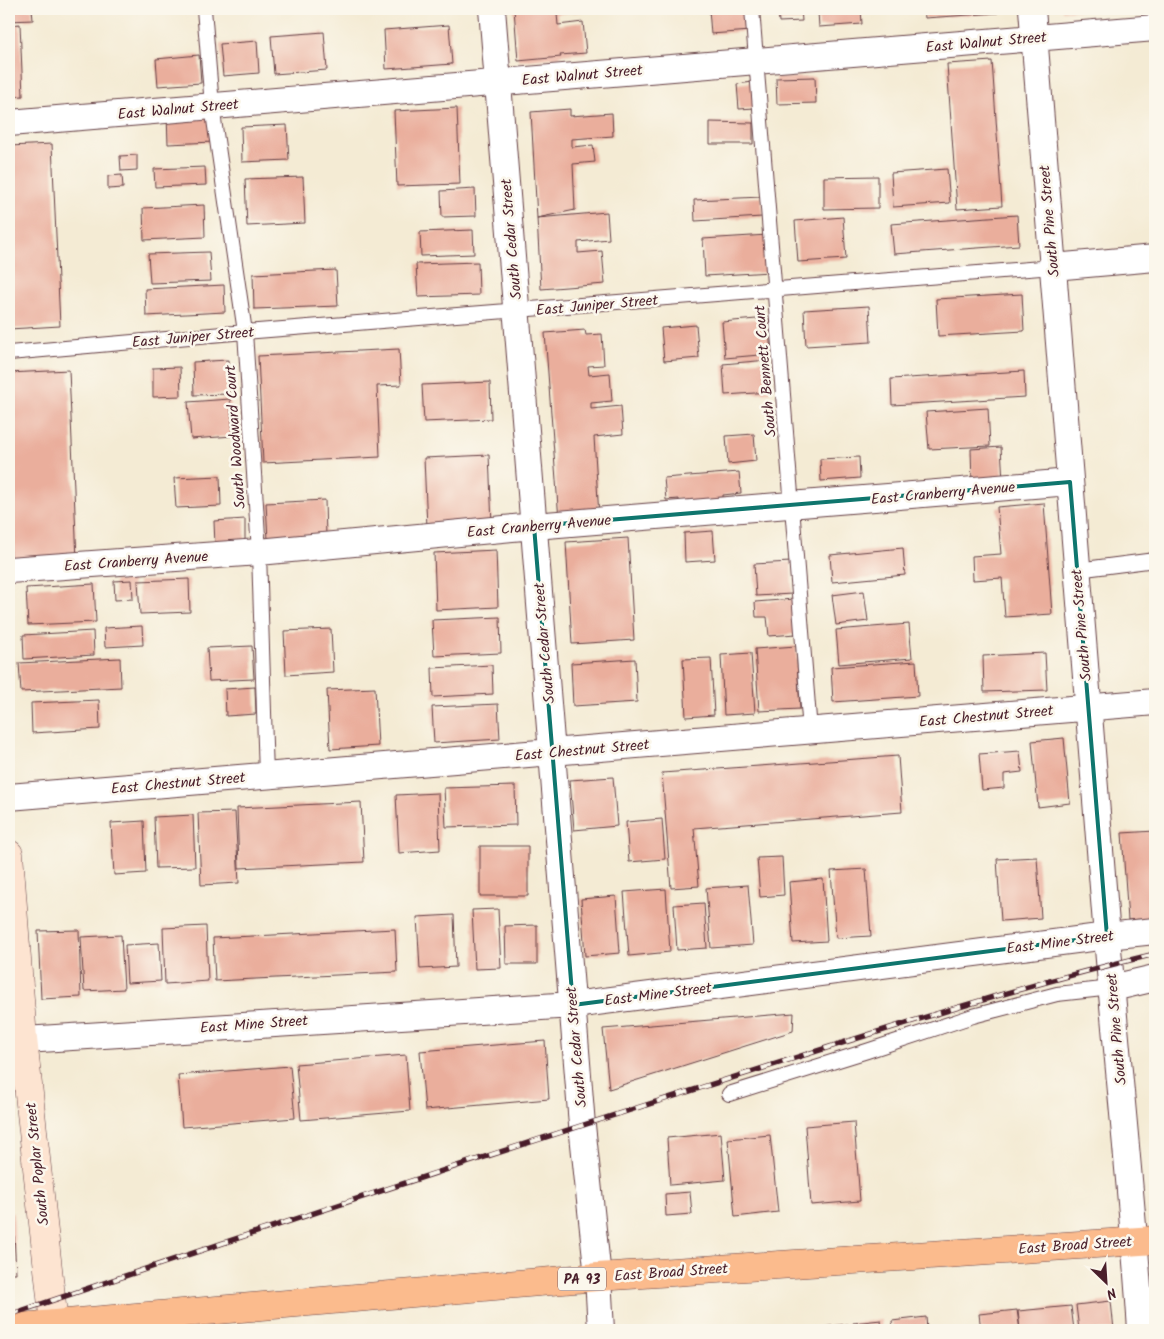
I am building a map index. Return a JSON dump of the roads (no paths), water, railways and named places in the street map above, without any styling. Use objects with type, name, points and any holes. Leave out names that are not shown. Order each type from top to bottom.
[{"type":"highway","name":"East Broad Street","points":[[9,1328],[54,1327],[598,1277],[1145,1240]]},
{"type":"main road","name":"South Poplar Street","points":[[9,854],[16,1040],[54,1327]]},
{"type":"street","name":"South Cedar Street","points":[[492,9],[582,1125],[598,1277],[601,1330]]},
{"type":"street","name":"South Pine Street","points":[[1032,9],[1107,936],[1145,1240],[1141,1330]]},
{"type":"street","name":"East Walnut Street","points":[[9,123],[1155,28]]},
{"type":"street","name":"East Juniper Street","points":[[1052,267],[1155,258]]},
{"type":"street","name":"East Cranberry Avenue","points":[[9,570],[259,552],[534,526],[1070,482]]},
{"type":"street","name":"East Chestnut Street","points":[[9,797],[1155,702]]},
{"type":"street","name":"East Mine Street","points":[[16,1040],[573,1005],[1155,931]]},
{"type":"street","points":[[1112,988],[1155,978]]},
{"type":"lane","name":"South Woodward Court","points":[[204,9],[212,106],[245,332],[259,552],[266,776]]},
{"type":"lane","name":"South Bennett Court","points":[[752,9],[810,731]]},
{"type":"lane","name":"East Juniper Street","points":[[9,353],[245,332],[1052,267]]},
{"type":"lane","points":[[1077,570],[1155,560]]},
{"type":"lane","points":[[729,1094],[973,1016],[1057,994],[1112,988]]},
{"type":"railway","points":[[9,1315],[442,1171],[815,1051],[1041,983],[1155,954]]}]
